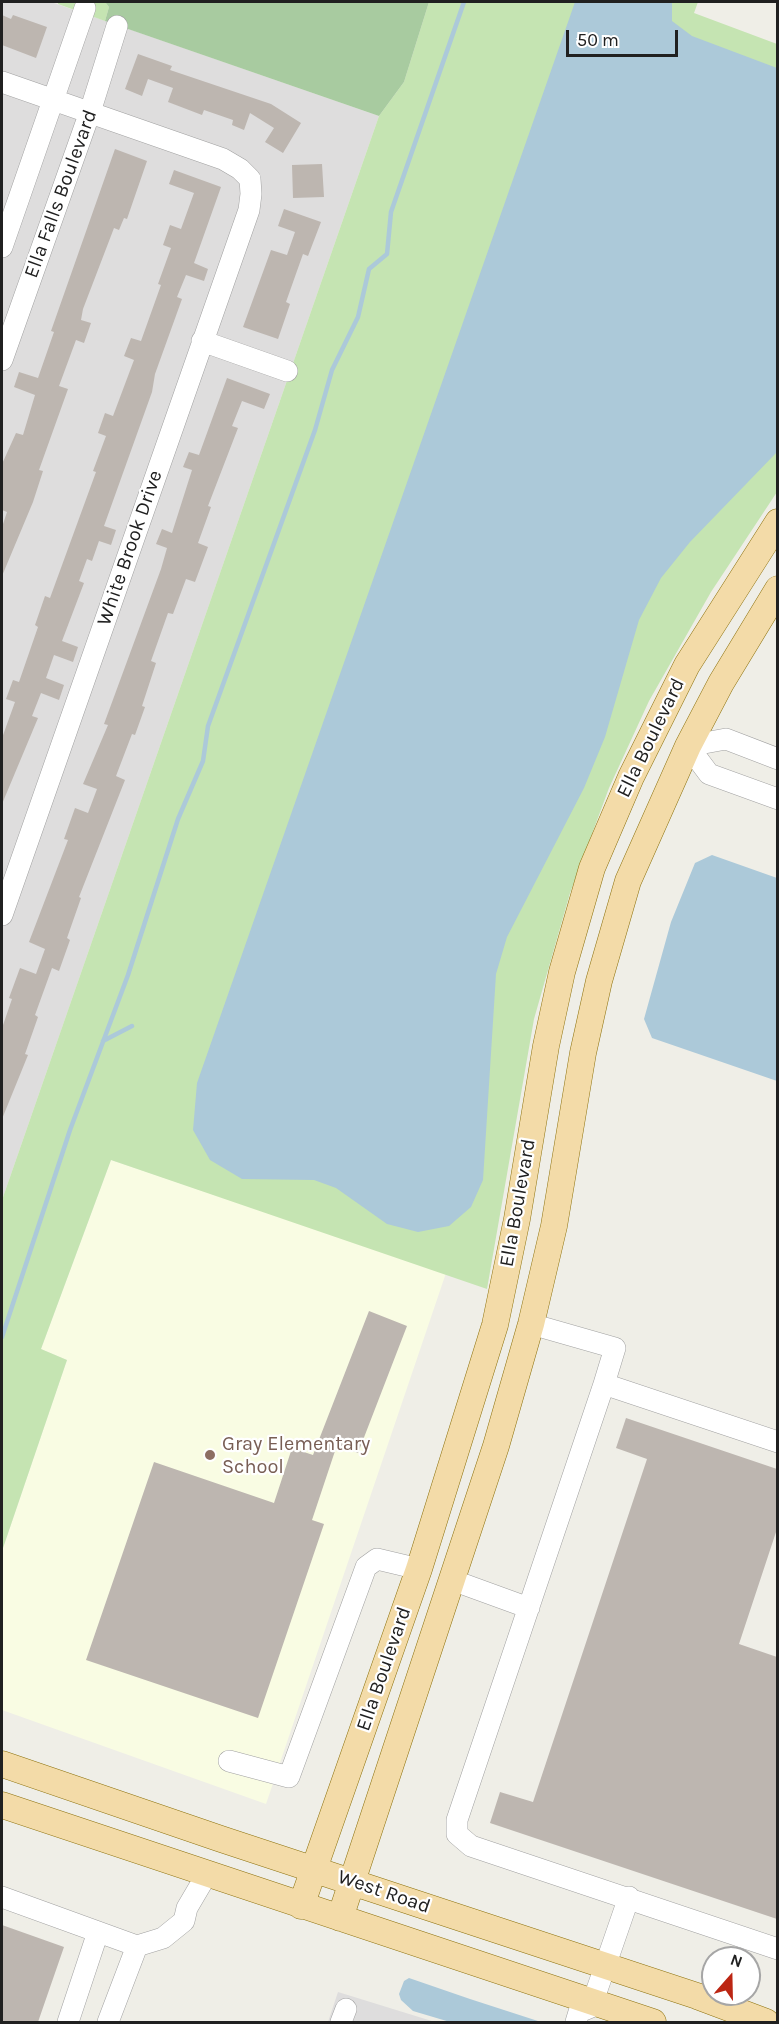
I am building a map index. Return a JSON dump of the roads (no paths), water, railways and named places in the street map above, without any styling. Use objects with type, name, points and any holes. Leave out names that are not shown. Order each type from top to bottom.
[{"type":"main road","name":"Ella Boulevard","points":[[301,1906],[419,1569],[474,1399],[496,1319],[517,1219],[546,1046],[577,915],[610,824],[654,730],[719,610],[777,522]]},
{"type":"main road","name":"Ella Boulevard","points":[[340,1918],[496,1446],[531,1324],[554,1226],[583,1053],[614,926],[645,839],[688,746],[721,683],[777,589]]},
{"type":"main road","points":[[654,730],[688,746]]},
{"type":"main road","points":[[496,1319],[531,1324]]},
{"type":"main road","points":[[419,1569],[452,1580]]},
{"type":"main road","name":"West Road","points":[[2,1764],[605,1965],[766,2022]]},
{"type":"main road","name":"West Road","points":[[2,1805],[340,1918],[593,2011],[653,2022]]},
{"type":"street","name":"Ella Falls Boulevard","points":[[2,247],[85,8]]},
{"type":"street","name":"Ella Falls Boulevard","points":[[2,360],[90,112],[117,26]]},
{"type":"street","points":[[2,82],[90,112]]},
{"type":"street","name":"White Brook Drive","points":[[2,915],[249,210],[252,194],[250,179],[240,169],[223,159],[90,112]]},
{"type":"street","points":[[202,340],[286,371]]},
{"type":"street","points":[[777,759],[726,739],[688,746],[709,774],[777,799]]},
{"type":"street","points":[[531,1324],[615,1348],[457,1820],[457,1834],[471,1846],[629,1897],[777,1949]]},
{"type":"street","points":[[604,1384],[777,1442]]},
{"type":"street","points":[[229,1761],[289,1777],[366,1567],[377,1559],[419,1569]]},
{"type":"street","points":[[452,1580],[529,1608]]},
{"type":"street","points":[[108,2022],[143,1943],[155,1927],[175,1911],[187,1908],[207,1874]]},
{"type":"street","points":[[2,1897],[98,1932],[143,1943]]},
{"type":"street","points":[[576,2022],[579,2012],[593,2011],[605,1965],[629,1897]]},
{"type":"street","points":[[68,2022],[98,1932]]},
{"type":"water","points":[[575,2],[672,2],[672,21],[692,36],[777,68],[777,452],[690,542],[661,578],[639,620],[605,737],[584,788],[507,937],[496,974],[483,1180],[471,1207],[449,1226],[418,1232],[387,1224],[336,1188],[314,1180],[242,1179],[210,1160],[193,1130],[197,1083]]},
{"type":"water","points":[[712,855],[777,878],[777,1081],[652,1038],[644,1019],[671,922],[695,863]]},
{"type":"water","points":[[409,1978],[541,2022],[450,2022],[413,2011],[401,2000],[399,1994],[404,1981]]},
{"type":"waterway","points":[[2,1337],[70,1130],[128,975],[178,819],[203,761],[208,726],[315,430],[332,370],[358,317],[369,269],[387,254],[391,212],[464,2]]},
{"type":"waterway","points":[[103,1041],[132,1026]]},
{"type":"place","name":"Gray Elementary School","points":[[210,1455]]}]
